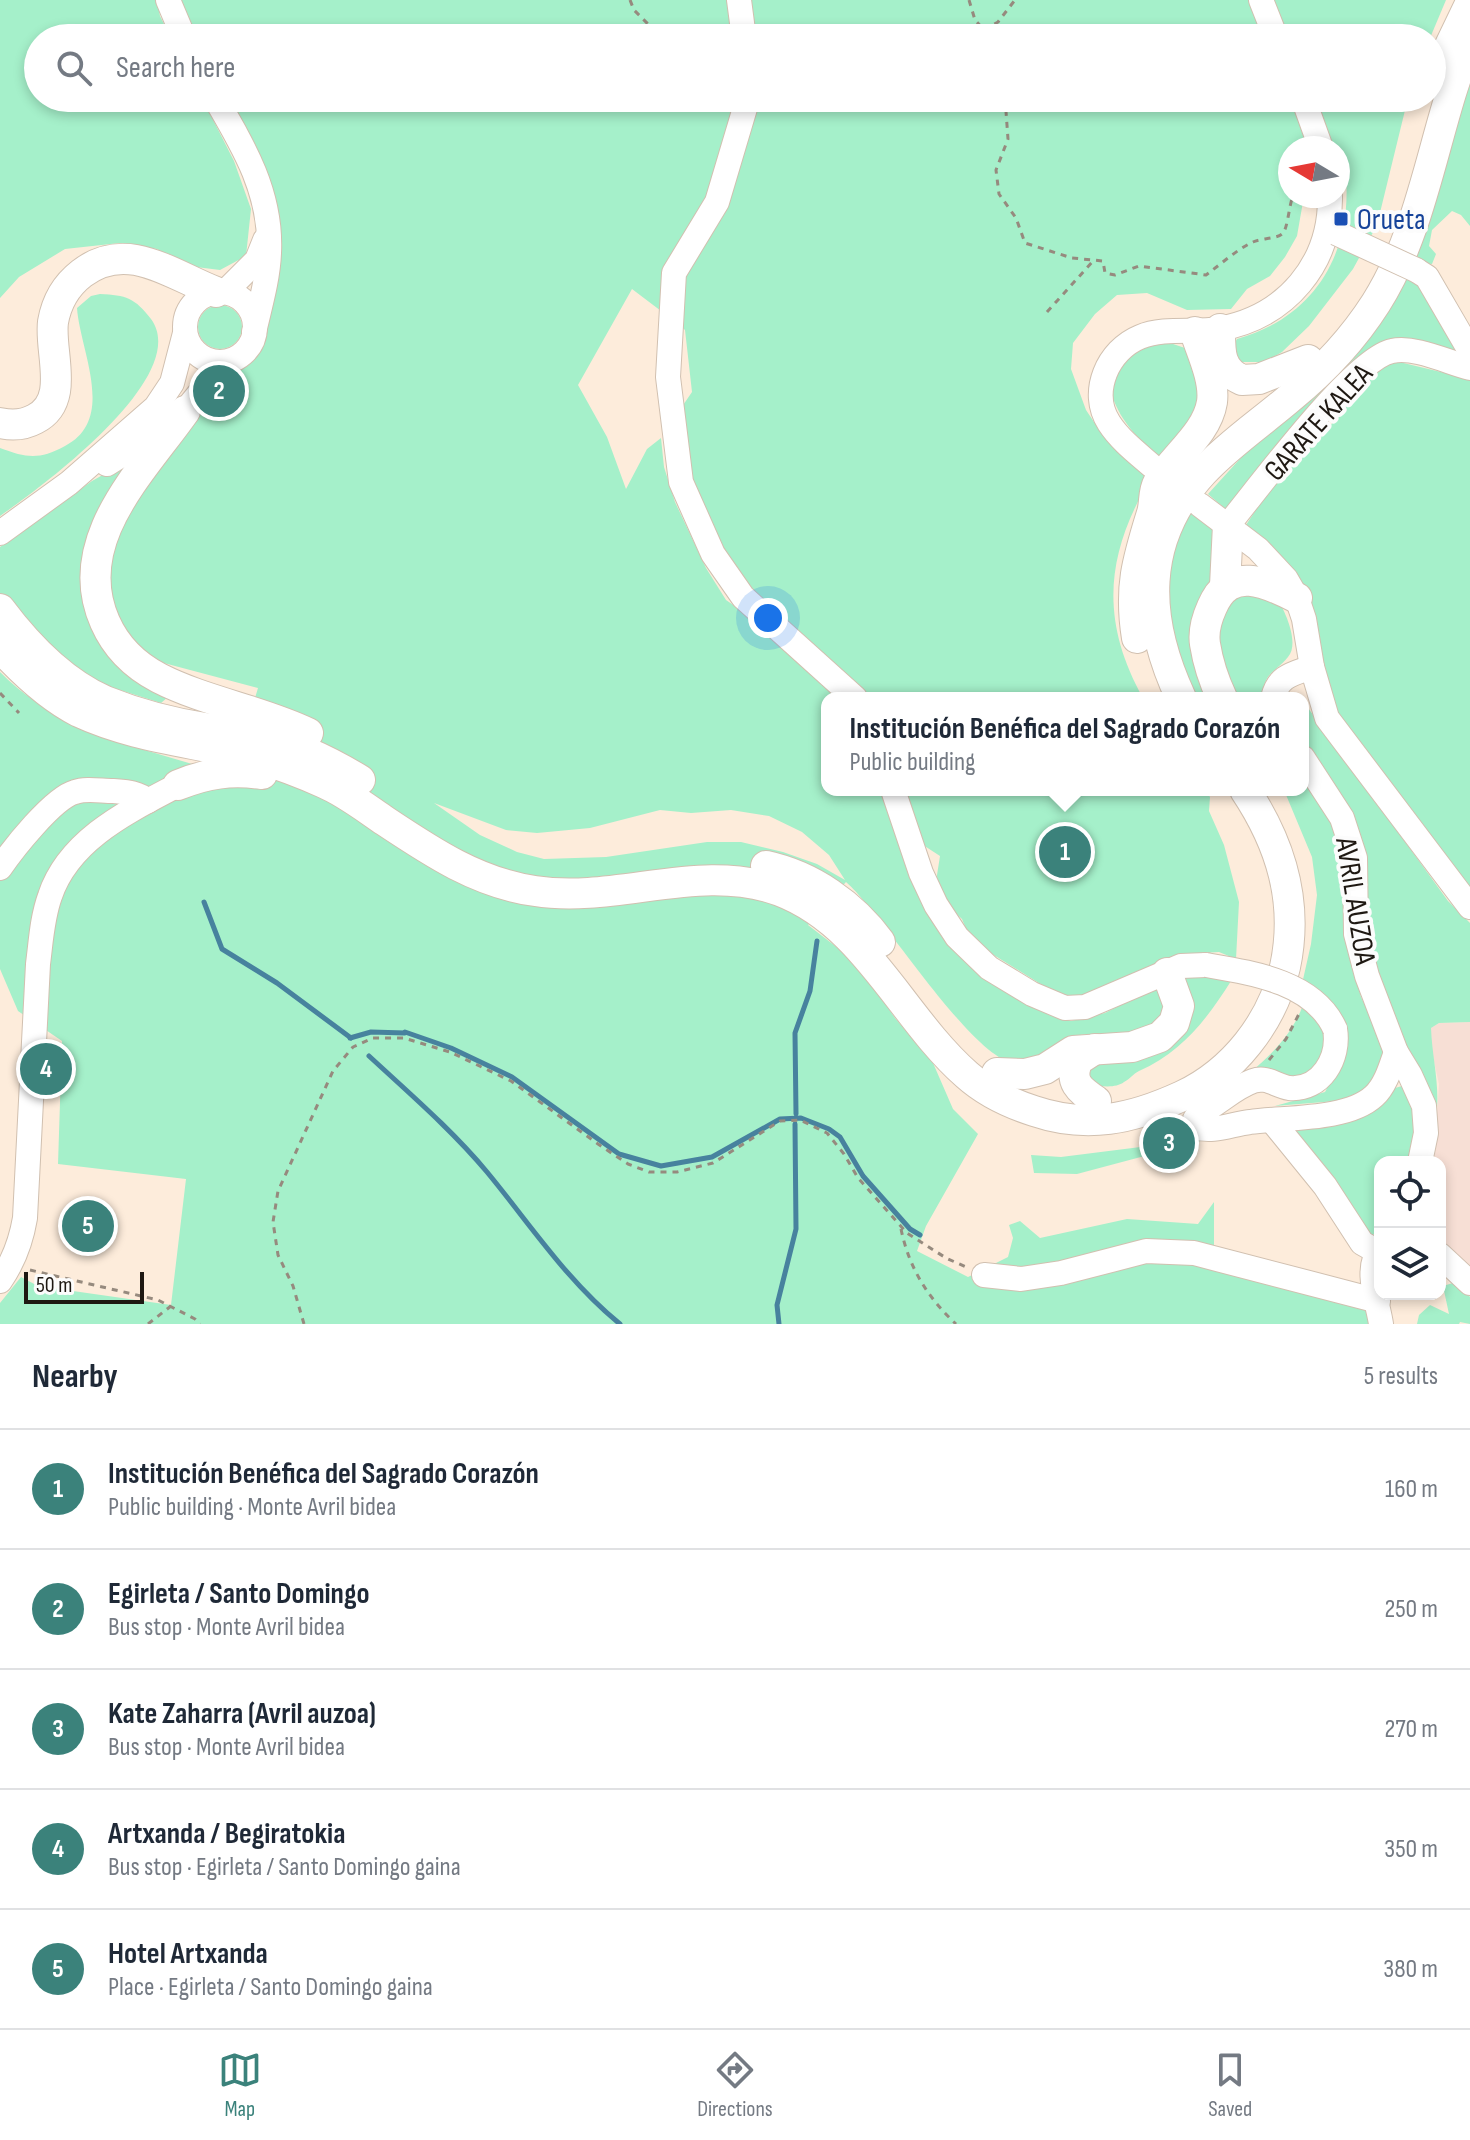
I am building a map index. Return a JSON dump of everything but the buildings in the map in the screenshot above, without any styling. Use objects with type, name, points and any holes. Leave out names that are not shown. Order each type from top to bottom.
[{"type":"main road","points":[[1446,56],[1470,4]]},
{"type":"main road","points":[[1446,106],[1470,40]]},
{"type":"main road","points":[[1153,509],[1184,470],[1308,360],[1353,308],[1380,261],[1402,203],[1428,112]]},
{"type":"main road","points":[[1178,692],[1163,657],[1154,610],[1154,581],[1170,522],[1202,473],[1319,373],[1358,330],[1377,302],[1404,246],[1444,112]]},
{"type":"main road","points":[[0,423],[23,424],[42,415],[48,408],[56,382],[53,325],[57,307],[68,286],[85,270],[116,259],[133,259],[151,263],[221,292]]},
{"type":"main road","points":[[1216,332],[1225,367],[1242,380],[1259,379],[1308,360]]},
{"type":"main road","points":[[1156,692],[1137,640],[1133,597],[1139,551],[1153,509],[1156,486],[1200,428],[1212,401],[1216,332]]},
{"type":"main road","points":[[185,411],[113,511],[101,537],[94,580],[97,603],[107,625],[127,655],[158,677],[319,738],[374,775],[372,800]]},
{"type":"main road","points":[[1225,586],[1228,525]]},
{"type":"main road","points":[[1219,692],[1204,640],[1207,618],[1218,594],[1225,586],[1247,580],[1259,581],[1297,598]]},
{"type":"main road","points":[[0,609],[19,635],[46,661],[103,700],[202,728],[257,736],[294,746],[353,776],[372,800],[451,863],[482,878],[512,887],[572,894],[708,880],[753,883],[782,892],[828,919],[849,936],[935,1044],[969,1077],[1009,1103],[1056,1118],[1093,1122],[1095,1101],[1078,1060],[1095,1049]]},
{"type":"main road","points":[[0,647],[42,687],[75,710],[138,734],[262,759],[372,800],[478,854],[528,871],[582,874],[677,862],[744,862],[776,869],[812,883],[841,902],[876,936],[937,1021],[969,1054],[1032,1091],[1052,1096],[1161,1106],[1216,1076],[1250,1041],[1277,992],[1285,967],[1290,928],[1287,878],[1269,829],[1249,796]]},
{"type":"main road","points":[[178,785],[203,775],[227,771],[257,773],[372,800]]},
{"type":"main road","points":[[1095,1101],[1163,1088],[1199,1068],[1234,1036],[1262,987],[1271,956],[1274,930],[1270,882],[1249,829],[1228,796]]},
{"type":"main road","points":[[1045,1069],[1132,1124],[1209,1094],[1248,1062],[1283,1017],[1299,977],[1305,950],[1306,886],[1303,863],[1273,796]]},
{"type":"main road","points":[[997,1073],[1025,1074],[1045,1069],[1073,1051],[1132,1047],[1152,1041],[1168,1030],[1177,1016],[1179,1006],[1167,973]]},
{"type":"street","points":[[168,0],[178,24]]},
{"type":"street","points":[[739,0],[742,24]]},
{"type":"street","points":[[1261,0],[1270,24]]},
{"type":"street","points":[[185,333],[192,349],[216,362],[225,362],[241,355],[254,332],[268,269],[265,205],[254,167],[223,112]]},
{"type":"street","points":[[744,112],[717,202],[674,273],[668,377],[681,482],[713,554],[733,585],[848,692]]},
{"type":"street","points":[[1308,112],[1317,136]]},
{"type":"street","points":[[1152,466],[1123,441],[1107,421],[1101,390],[1109,362],[1140,337],[1161,333],[1216,332],[1271,311],[1288,298],[1308,275],[1331,230],[1330,208]]},
{"type":"street","points":[[221,292],[257,260],[268,230]]},
{"type":"street","points":[[1331,230],[1427,277],[1470,351]]},
{"type":"street","points":[[0,533],[69,483],[146,416],[166,393],[177,372],[191,306],[207,294],[221,292],[234,295],[248,306],[254,332]]},
{"type":"street","name":"GARATE KALEA","points":[[1228,525],[1333,397],[1377,356],[1393,350],[1470,368]]},
{"type":"street","points":[[69,483],[132,450],[185,411],[225,362]]},
{"type":"street","points":[[1200,505],[1272,562],[1297,598],[1327,718],[1470,907]]},
{"type":"street","points":[[1274,692],[1275,686],[1286,676],[1312,667]]},
{"type":"street","name":"AVRIL AUZOA","points":[[1309,767],[1342,818],[1355,858],[1356,934],[1367,976],[1396,1052],[1424,1106],[1426,1133],[1421,1156]]},
{"type":"street","points":[[97,791],[107,787],[143,784],[178,785]]},
{"type":"street","points":[[0,1281],[21,1243],[25,1218],[38,964],[42,926],[50,894],[64,867],[90,838],[178,785]]},
{"type":"street","points":[[0,868],[13,849],[62,798],[75,791],[131,792],[148,801]]},
{"type":"street","points":[[895,796],[921,873],[936,905],[957,937],[989,968],[1032,994],[1065,1008],[1085,1007],[1181,966],[1206,965],[1257,975],[1304,993],[1336,1034],[1330,1067],[1321,1078],[1291,1088],[1263,1078],[1252,1081],[1200,1113],[1195,1119],[1195,1127],[1203,1130],[1348,1110],[1374,1096],[1388,1076],[1396,1052]]},
{"type":"street","points":[[1273,1122],[1325,1186],[1362,1243],[1374,1249]]},
{"type":"street","points":[[984,1275],[1021,1279],[1061,1273],[1146,1251],[1194,1253],[1379,1313]]},
{"type":"street","points":[[1374,1258],[1374,1278]]},
{"type":"street","points":[[1446,1261],[1470,1283]]},
{"type":"path","points":[[630,0],[634,10],[648,24]]},
{"type":"path","points":[[969,0],[979,24]]},
{"type":"path","points":[[994,24],[1015,0]]},
{"type":"path","points":[[1006,112],[1008,139],[996,170],[999,194],[1016,218],[1025,243],[1072,258],[1103,261],[1105,273],[1115,275],[1139,266],[1206,275],[1251,242],[1280,236],[1284,232],[1288,208]]},
{"type":"path","points":[[1047,312],[1094,260]]},
{"type":"path","points":[[0,693],[19,713]]},
{"type":"path","points":[[1282,1086],[1283,1080],[1272,1073],[1269,1057],[1312,1005]]},
{"type":"path","points":[[304,1324],[293,1286],[278,1255],[273,1222],[278,1191],[333,1071],[353,1047],[373,1038],[404,1038],[450,1052],[511,1081],[628,1164],[649,1172],[677,1172],[713,1163],[780,1121],[800,1120],[827,1133],[858,1178],[901,1226],[946,1258],[984,1275]]},
{"type":"path","points":[[901,1226],[918,1280],[935,1304],[956,1324]]},
{"type":"path","points":[[26,1269],[158,1300],[200,1324]]},
{"type":"path","points":[[148,1324],[171,1306]]},
{"type":"shaded area","points":[[1470,1022],[1470,1269],[1446,1246],[1446,1156],[1430,1156],[1436,1130],[1439,1084],[1431,1048],[1431,1028],[1439,1023]]},
{"type":"green space","points":[[0,0],[157,0],[164,24],[24,24],[24,112],[209,112],[234,161],[251,209],[246,256],[220,270],[188,266],[157,249],[120,243],[65,249],[19,277],[0,298]]},
{"type":"green space","points":[[174,0],[736,0],[738,24],[184,24]]},
{"type":"green space","points":[[748,0],[1253,0],[1262,24],[751,24]]},
{"type":"green space","points":[[1273,0],[1446,0],[1436,24],[1282,24]]},
{"type":"green space","points":[[1470,64],[1470,226],[1461,215],[1452,211],[1432,230],[1429,246],[1436,254],[1432,264],[1414,262]]},
{"type":"green space","points":[[228,112],[737,112],[665,314],[632,289],[578,385],[607,437],[626,489],[647,449],[661,438],[664,467],[675,502],[706,568],[726,600],[840,692],[821,692],[821,796],[883,796],[915,887],[973,966],[1049,1015],[1071,1021],[1105,1013],[1152,989],[1164,991],[1165,1023],[1118,1037],[1075,1036],[1038,1058],[1015,1063],[997,1056],[976,1038],[846,882],[808,925],[839,949],[871,983],[895,1018],[933,1063],[953,1109],[978,1134],[926,1226],[917,1251],[968,1277],[1008,1257],[1013,1238],[1009,1225],[1020,1221],[1040,1238],[1127,1219],[1198,1224],[1214,1202],[1214,1246],[1369,1308],[1370,1324],[0,1324],[0,1303],[21,1277],[38,1286],[171,1305],[186,1179],[58,1164],[62,1041],[18,1011],[0,969],[0,672],[37,703],[77,725],[142,749],[232,774],[258,688],[160,662],[137,651],[107,611],[109,534],[226,371],[238,366],[251,354],[260,338],[276,255]],"holes":[[[434,803],[506,830],[537,833],[590,828],[660,810],[691,813],[731,810],[769,816],[802,832],[829,855],[845,880],[817,864],[741,842],[707,842],[606,857],[544,859],[517,852],[480,835]]]},
{"type":"green space","points":[[750,112],[1297,112],[1306,136],[1278,136],[1278,208],[1302,208],[1297,236],[1270,276],[1247,289],[1231,309],[1187,310],[1147,293],[1117,295],[1095,314],[1073,343],[1071,369],[1086,410],[1120,451],[1151,478],[1125,533],[1114,586],[1114,613],[1119,641],[1140,692],[858,692],[745,588],[692,497],[677,414],[692,392],[685,330],[677,323],[679,275]]},
{"type":"green space","points":[[1318,112],[1405,112],[1377,225],[1353,269],[1309,326],[1282,352],[1265,362],[1234,362],[1231,350],[1237,339],[1287,316],[1306,299],[1334,257],[1346,208],[1350,208],[1350,136],[1327,136]]},
{"type":"green space","points":[[1408,274],[1422,281],[1470,361],[1394,344],[1229,512],[1208,494]]},
{"type":"green space","points":[[100,294],[129,299],[151,319],[158,343],[151,370],[132,399],[106,428],[46,481],[0,516],[0,448],[26,455],[48,454],[81,434],[89,419],[92,383],[77,308],[91,296]]},
{"type":"green space","points":[[220,305],[235,312],[242,327],[235,342],[220,349],[205,342],[198,327],[205,312]]},
{"type":"green space","points":[[1154,343],[1170,343],[1185,348],[1194,358],[1199,404],[1164,459],[1130,428],[1118,410],[1110,389],[1125,357]]},
{"type":"green space","points":[[1391,360],[1470,379],[1470,887],[1333,714],[1313,608],[1305,586],[1246,525],[1269,490],[1330,426],[1365,378]]},
{"type":"green space","points":[[147,450],[85,581],[169,696],[161,703],[104,685],[63,661],[0,597],[0,547],[92,481]]},
{"type":"green space","points":[[1193,511],[1213,528],[1218,546],[1212,692],[1190,692],[1160,599],[1183,520]]},
{"type":"green space","points":[[1229,593],[1277,598],[1284,611],[1292,636],[1291,651],[1267,678],[1264,692],[1226,692],[1216,668],[1220,605]]},
{"type":"green space","points":[[1309,709],[1448,901],[1470,923],[1470,1022],[1439,1023],[1431,1028],[1437,1108],[1401,1046],[1369,946],[1361,851],[1343,797],[1309,751]]},
{"type":"green space","points":[[1309,781],[1330,811],[1345,855],[1351,959],[1361,997],[1381,1036],[1383,1063],[1374,1084],[1348,1100],[1275,1106],[1325,1092],[1342,1061],[1302,984],[1317,895],[1312,857],[1287,796],[1309,796]]},
{"type":"green space","points":[[903,796],[1209,796],[1209,811],[1224,845],[1239,902],[1236,959],[1219,952],[1186,954],[1171,964],[1076,1000],[1047,988],[971,941],[962,919],[938,897],[940,856],[920,843]]},
{"type":"green space","points":[[1194,969],[1231,981],[1192,1033],[1168,1054],[1116,1086],[1088,1084],[1086,1062],[1151,1049],[1179,982]]},
{"type":"green space","points":[[1312,1004],[1329,1037],[1317,1067],[1302,1077],[1237,1084],[1284,1039],[1303,1005]]},
{"type":"green space","points":[[1395,1088],[1407,1088],[1417,1112],[1412,1156],[1374,1156],[1374,1234],[1371,1235],[1356,1221],[1340,1187],[1293,1127],[1379,1107]]},
{"type":"green space","points":[[1212,1138],[1077,1174],[1034,1173],[1031,1155],[1061,1157]]},
{"type":"green space","points":[[1456,1282],[1470,1297],[1470,1324],[1417,1324],[1419,1315],[1430,1305],[1449,1314],[1446,1285]]},
{"type":"waterway","points":[[204,902],[222,949],[277,983],[351,1038]]},
{"type":"waterway","points":[[796,1114],[795,1033],[810,991],[817,941]]},
{"type":"waterway","points":[[350,1038],[371,1032],[405,1033]]},
{"type":"waterway","points":[[405,1032],[451,1048],[512,1077],[619,1154],[661,1166],[712,1157],[780,1119],[801,1118],[829,1129],[840,1137],[863,1176],[910,1229],[920,1235]]},
{"type":"waterway","points":[[369,1056],[459,1141],[566,1271],[620,1324]]},
{"type":"waterway","points":[[779,1324],[777,1305],[796,1229],[795,1124]]},
{"type":"place","name":"Orueta","points":[[1341,219]]},
{"type":"place","name":"Egirleta / Santo Domingo","points":[[219,391]]},
{"type":"place","name":"Institución Benéfica del Sagrado Corazón","points":[[1065,852]]},
{"type":"place","name":"Artxanda / Begiratokia","points":[[46,1069]]},
{"type":"place","name":"Kate Zaharra (Avril auzoa)","points":[[1169,1143]]},
{"type":"place","name":"Hotel Artxanda","points":[[88,1226]]}]
